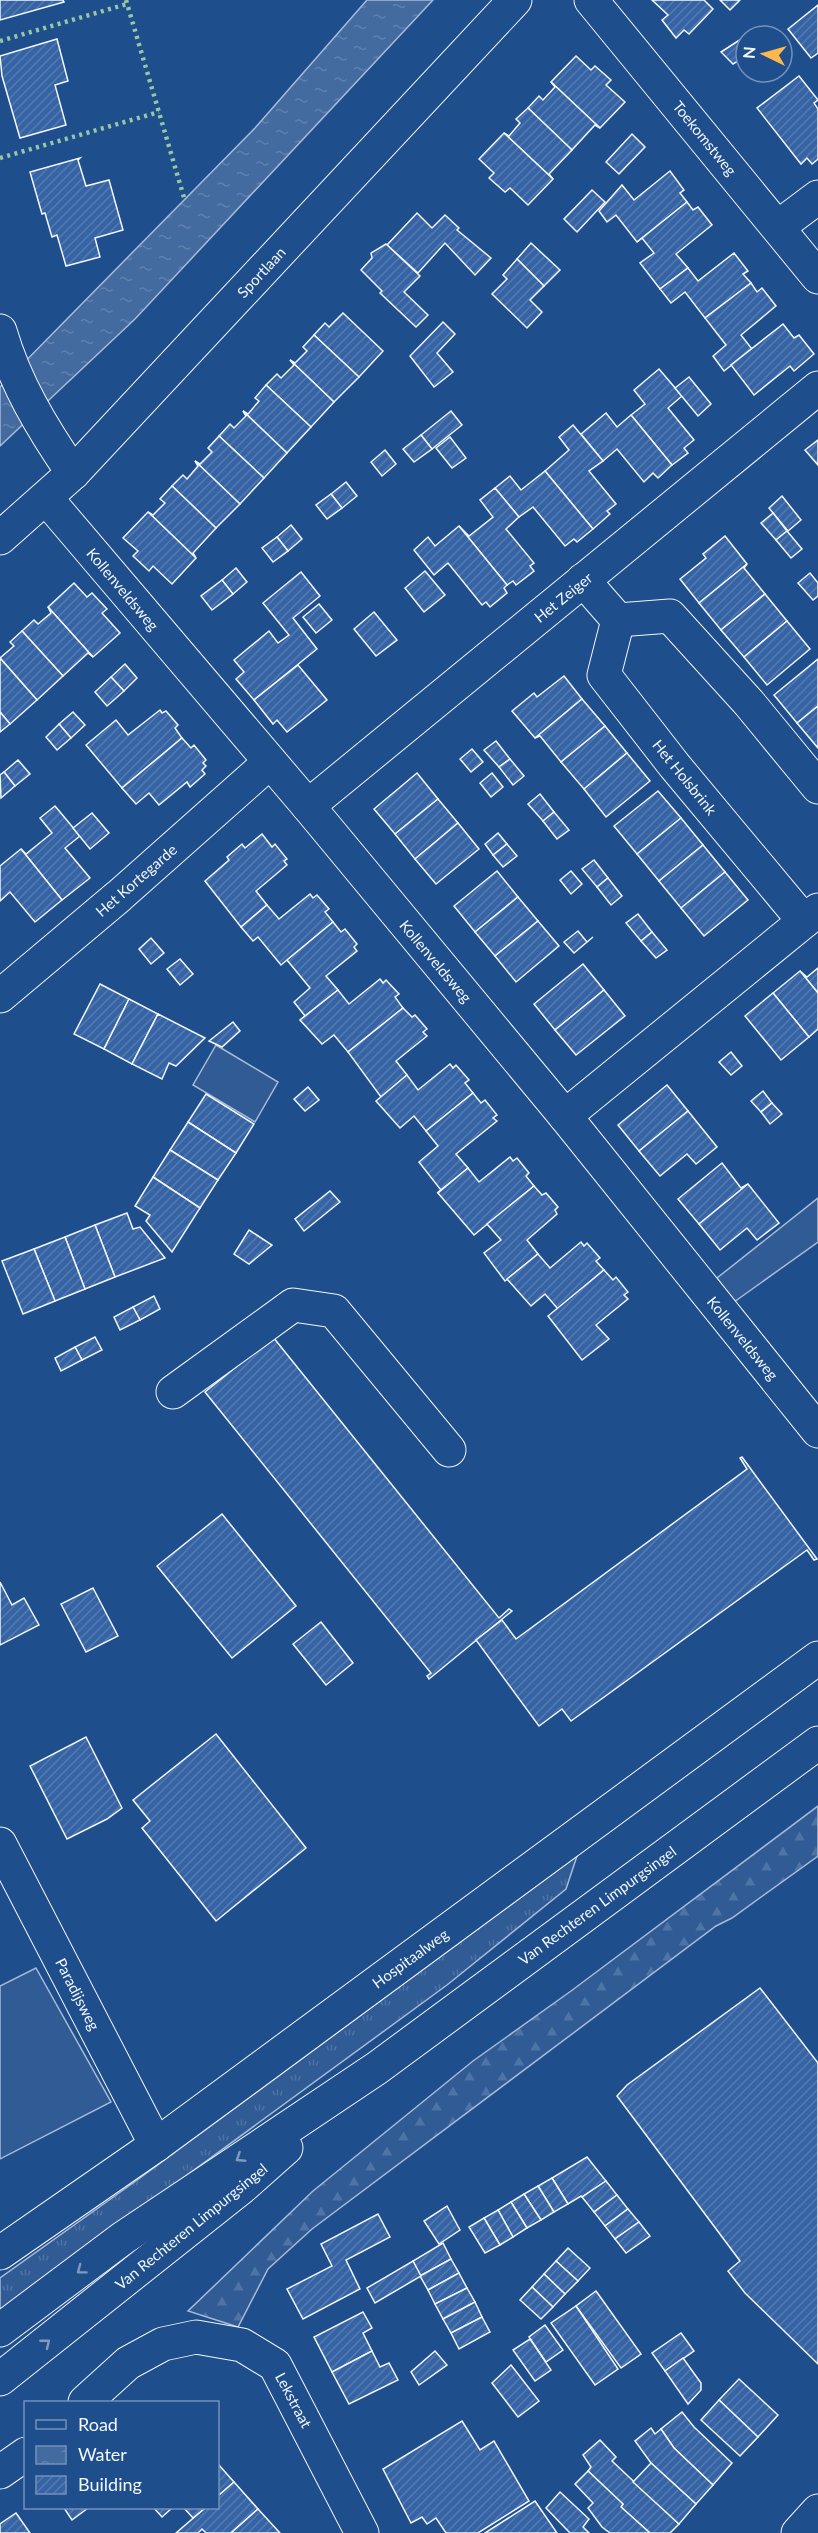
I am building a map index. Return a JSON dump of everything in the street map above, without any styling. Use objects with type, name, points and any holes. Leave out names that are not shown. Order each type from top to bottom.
[{"type":"street","name":"Sportlaan","points":[[0,538],[73,473],[515,0]]},
{"type":"street","name":"Toekomstweg","points":[[591,0],[818,278]]},
{"type":"street","points":[[778,227],[818,196]]},
{"type":"street","points":[[4,345],[41,426],[73,473]]},
{"type":"street","name":"Het Zeiger","points":[[308,806],[818,388]]},
{"type":"street","name":"Kollenveldsweg","points":[[46,498],[308,806],[565,1116],[818,1431]]},
{"type":"street","points":[[583,580],[618,620],[670,616],[749,703],[818,787]]},
{"type":"street","name":"Het Holsbrink","points":[[565,1116],[811,915],[674,765],[604,675],[618,620]]},
{"type":"street","name":"Het Kortegarde","points":[[0,996],[270,762]]},
{"type":"street","points":[[172,1392],[293,1305],[334,1311],[448,1450]]},
{"type":"street","name":"Hospitaalweg","points":[[0,2253],[156,2145],[818,1658]]},
{"type":"street","name":"Van Rechteren Limpurgsingel","points":[[0,2330],[123,2238],[377,2068],[818,1743]]},
{"type":"street","name":"Paradijsweg","points":[[0,1844],[156,2145]]},
{"type":"street","name":"Van Rechteren Limpurgsingel","points":[[0,2379],[242,2187],[377,2068]]},
{"type":"street","name":"Lekstraat","points":[[87,2401],[128,2363],[163,2344],[196,2337],[242,2345],[275,2365],[362,2533]]},
{"type":"street","points":[[0,2472],[24,2455]]},
{"type":"street","points":[[798,2533],[818,2511]]},
{"type":"green space","points":[[818,1806],[818,1856],[732,1918],[716,1926],[312,2229],[268,2269],[238,2327],[188,2311],[313,2191],[473,2061],[571,1991]]},
{"type":"green space","points":[[577,1856],[566,1889],[447,1985],[0,2312],[0,2278],[140,2178]]},
{"type":"shaded area","points":[[216,1045],[278,1082],[255,1122],[193,1085]]},
{"type":"shaded area","points":[[818,1198],[818,1242],[734,1302],[717,1278]]},
{"type":"shaded area","points":[[36,1968],[111,2102],[0,2159],[0,1986]]},
{"type":"water","points":[[367,0],[433,0],[135,319],[0,446],[0,387],[255,128]]},
{"type":"building","points":[[0,0],[63,0],[64,2],[0,20]]},
{"type":"building","points":[[652,0],[704,0],[713,9],[689,34],[684,30],[676,38],[662,20],[668,15]]},
{"type":"building","points":[[720,0],[740,0],[730,10]]},
{"type":"building","points":[[818,5],[818,53],[811,58],[794,37],[794,24]]},
{"type":"building","points":[[57,39],[68,81],[55,85],[66,125],[20,138],[2,76],[0,56]]},
{"type":"building","points":[[734,44],[734,63],[733,64],[721,52]]},
{"type":"building","points":[[576,56],[591,70],[595,66],[611,80],[606,85],[625,102],[600,128],[551,82]]},
{"type":"building","points":[[799,76],[818,100],[814,103],[818,109],[818,159],[812,164],[807,158],[801,164],[757,108],[788,84],[794,84],[794,80]]},
{"type":"building","points":[[551,82],[600,128],[595,125],[572,150],[528,108],[539,96],[543,100],[555,87]]},
{"type":"building","points":[[528,108],[572,150],[549,174],[553,179],[504,133],[509,136],[520,123],[516,119]]},
{"type":"building","points":[[504,133],[553,179],[528,205],[510,188],[505,192],[489,178],[494,173],[479,159]]},
{"type":"building","points":[[632,134],[645,147],[619,174],[606,162]]},
{"type":"building","points":[[80,158],[78,160],[86,186],[109,180],[123,230],[95,238],[100,257],[66,266],[57,235],[52,237],[45,213],[42,214],[30,172]]},
{"type":"building","points":[[670,171],[684,190],[680,193],[687,202],[637,242],[616,215],[607,222],[599,211],[622,185],[634,200]]},
{"type":"building","points":[[592,190],[605,202],[577,232],[564,219]]},
{"type":"building","points":[[687,202],[693,210],[698,207],[712,225],[676,254],[688,268],[660,289],[640,263],[654,253],[642,238]]},
{"type":"building","points":[[417,213],[432,228],[445,215],[459,228],[457,230],[491,258],[475,275],[445,243],[418,273],[387,245]]},
{"type":"building","points":[[531,243],[560,270],[544,286],[517,259]]},
{"type":"building","points":[[386,244],[420,276],[404,292],[428,315],[416,327],[380,293],[382,291],[361,270],[372,258],[371,253]]},
{"type":"building","points":[[734,253],[748,271],[743,274],[751,283],[705,318],[685,292],[671,303],[660,289],[688,268],[698,281]]},
{"type":"building","points":[[517,259],[544,286],[530,300],[542,312],[527,328],[492,294],[507,279],[503,275]]},
{"type":"building","points":[[751,283],[757,292],[762,288],[776,306],[741,335],[752,349],[724,371],[713,356],[726,345],[705,318]]},
{"type":"building","points":[[343,313],[383,351],[359,377],[314,335],[325,323],[329,327]]},
{"type":"building","points":[[443,322],[455,334],[437,353],[453,372],[434,387],[410,356]]},
{"type":"building","points":[[783,324],[794,338],[799,335],[814,354],[794,371],[790,366],[754,395],[731,365]]},
{"type":"building","points":[[314,335],[359,377],[334,402],[290,360],[295,363],[307,351],[303,347]]},
{"type":"building","points":[[290,360],[334,402],[311,427],[266,385],[277,374],[281,378],[294,365]]},
{"type":"building","points":[[659,369],[682,396],[668,408],[694,440],[684,448],[688,453],[672,465],[631,415],[645,404],[634,390]]},
{"type":"building","points":[[689,377],[711,404],[698,416],[675,388]]},
{"type":"building","points":[[266,385],[311,427],[287,453],[243,411],[248,414],[259,401],[255,398]]},
{"type":"building","points":[[243,411],[287,453],[264,478],[219,436],[230,424],[234,428],[246,416]]},
{"type":"building","points":[[451,411],[462,425],[432,449],[421,435]]},
{"type":"building","points":[[606,413],[617,427],[631,415],[672,465],[658,478],[653,473],[644,482],[617,449],[603,461],[581,434]]},
{"type":"building","points":[[573,425],[603,461],[589,471],[616,504],[607,511],[610,514],[593,529],[545,471],[569,450],[559,437]]},
{"type":"building","points":[[421,435],[432,449],[414,462],[403,449]]},
{"type":"building","points":[[219,436],[264,478],[240,504],[195,461],[200,464],[212,452],[208,448]]},
{"type":"building","points":[[450,437],[466,458],[452,468],[436,448]]},
{"type":"building","points":[[818,440],[818,465],[805,450]]},
{"type":"building","points":[[385,450],[396,464],[382,476],[371,462]]},
{"type":"building","points":[[195,461],[240,504],[216,528],[172,486],[183,475],[187,479],[198,466]]},
{"type":"building","points":[[545,471],[593,529],[577,542],[574,539],[565,546],[533,507],[519,517],[495,488],[510,476],[521,490]]},
{"type":"building","points":[[346,482],[357,496],[342,508],[331,494]]},
{"type":"building","points":[[172,486],[216,528],[193,553],[196,558],[148,512],[153,515],[165,503],[160,499]]},
{"type":"building","points":[[495,488],[519,517],[506,529],[534,563],[530,566],[534,571],[516,585],[513,581],[507,585],[459,526],[469,536],[493,517],[480,500]]},
{"type":"building","points":[[331,494],[342,508],[327,519],[316,505]]},
{"type":"building","points":[[782,496],[801,520],[788,531],[769,508]]},
{"type":"building","points":[[148,512],[196,558],[172,584],[153,566],[149,571],[133,556],[138,551],[123,538]]},
{"type":"building","points":[[773,513],[787,531],[776,540],[761,523]]},
{"type":"building","points":[[291,525],[302,539],[288,551],[277,537]]},
{"type":"building","points":[[459,526],[507,585],[504,588],[507,593],[490,607],[486,602],[482,605],[448,563],[434,575],[414,550],[428,537],[435,546]]},
{"type":"building","points":[[787,531],[802,549],[791,558],[776,540]]},
{"type":"building","points":[[725,536],[747,564],[699,603],[680,579],[706,558],[703,554]]},
{"type":"building","points":[[277,537],[288,551],[273,562],[262,548]]},
{"type":"building","points":[[747,564],[744,568],[765,594],[721,630],[699,603]]},
{"type":"building","points":[[236,568],[247,582],[233,594],[222,580]]},
{"type":"building","points":[[425,571],[445,595],[424,612],[405,588]]},
{"type":"building","points":[[301,572],[320,596],[293,618],[317,649],[254,700],[236,679],[244,672],[234,660],[269,631],[278,643],[289,635],[263,603]]},
{"type":"building","points":[[810,573],[818,583],[818,596],[813,600],[798,583]]},
{"type":"building","points":[[222,580],[233,594],[212,610],[201,596]]},
{"type":"building","points":[[74,583],[87,597],[92,593],[107,609],[102,613],[120,633],[93,657],[48,607]]},
{"type":"building","points":[[765,594],[787,621],[744,657],[721,630]]},
{"type":"building","points":[[319,604],[332,620],[316,633],[303,617]]},
{"type":"building","points":[[48,607],[93,657],[88,653],[63,676],[22,631],[34,620],[38,624],[51,613]]},
{"type":"building","points":[[374,612],[397,640],[376,656],[354,629]]},
{"type":"building","points":[[787,621],[810,649],[767,685],[744,657]]},
{"type":"building","points":[[22,631],[63,676],[37,700],[0,658],[14,646],[10,642]]},
{"type":"building","points":[[0,658],[37,700],[10,724],[0,712]]},
{"type":"building","points":[[818,659],[818,706],[797,723],[774,695]]},
{"type":"building","points":[[125,664],[137,678],[124,691],[111,677]]},
{"type":"building","points":[[298,665],[327,700],[287,732],[277,720],[273,724],[254,700]]},
{"type":"building","points":[[564,676],[582,699],[535,738],[512,711],[534,693],[537,697]]},
{"type":"building","points":[[111,677],[124,691],[107,706],[95,692]]},
{"type":"building","points":[[582,699],[605,726],[561,762],[540,736],[535,738]]},
{"type":"building","points":[[818,706],[818,748],[797,723]]},
{"type":"building","points":[[160,710],[162,713],[166,711],[178,725],[175,728],[182,738],[122,788],[86,745],[116,720],[128,735]]},
{"type":"building","points":[[0,712],[10,724],[0,732]]},
{"type":"building","points":[[73,712],[85,725],[71,738],[59,724]]},
{"type":"building","points":[[59,724],[71,738],[57,750],[46,737]]},
{"type":"building","points":[[605,726],[627,753],[584,789],[561,762]]},
{"type":"building","points":[[182,738],[191,748],[194,745],[206,760],[203,763],[206,766],[202,770],[205,774],[190,787],[187,782],[159,805],[149,793],[136,804],[122,788]]},
{"type":"building","points":[[496,741],[510,759],[499,767],[484,750]]},
{"type":"building","points":[[472,749],[483,762],[471,772],[460,759]]},
{"type":"building","points":[[627,753],[650,781],[606,817],[584,789]]},
{"type":"building","points":[[510,759],[524,776],[513,785],[499,767]]},
{"type":"building","points":[[18,760],[30,774],[15,786],[4,772]]},
{"type":"building","points":[[4,772],[15,786],[1,798],[0,775]]},
{"type":"building","points":[[417,773],[438,799],[395,834],[374,809]]},
{"type":"building","points":[[492,773],[503,787],[491,797],[480,783]]},
{"type":"building","points":[[658,791],[681,818],[637,854],[614,826]]},
{"type":"building","points":[[540,794],[554,812],[543,821],[528,804]]},
{"type":"building","points":[[438,799],[458,823],[415,859],[395,834]]},
{"type":"building","points":[[55,806],[80,836],[65,848],[90,878],[62,900],[21,849],[26,854],[52,833],[40,818]]},
{"type":"building","points":[[554,812],[569,830],[557,839],[543,821]]},
{"type":"building","points":[[92,813],[109,833],[90,849],[73,828]]},
{"type":"building","points":[[681,818],[703,845],[659,881],[637,854]]},
{"type":"building","points":[[458,823],[479,849],[436,884],[415,859]]},
{"type":"building","points":[[498,833],[507,844],[493,855],[485,844]]},
{"type":"building","points":[[262,834],[272,847],[275,844],[287,859],[284,861],[287,865],[256,891],[267,905],[241,927],[205,881],[229,860],[227,857],[242,844],[245,848]]},
{"type":"building","points":[[507,844],[517,856],[503,867],[493,855]]},
{"type":"building","points":[[703,845],[725,872],[681,908],[659,881]]},
{"type":"building","points":[[21,849],[62,900],[35,922],[10,892],[0,901],[0,866]]},
{"type":"building","points":[[594,860],[608,878],[597,887],[582,869]]},
{"type":"building","points":[[497,871],[518,897],[475,932],[454,906]]},
{"type":"building","points":[[571,871],[582,884],[571,894],[560,880]]},
{"type":"building","points":[[725,872],[748,900],[704,936],[681,908]]},
{"type":"building","points":[[608,878],[622,896],[611,905],[597,887]]},
{"type":"building","points":[[310,894],[313,898],[317,895],[329,909],[325,912],[333,922],[281,965],[258,937],[253,941],[241,927],[267,905],[279,919]]},
{"type":"building","points":[[518,897],[538,921],[495,956],[475,932]]},
{"type":"building","points":[[638,914],[652,932],[641,941],[626,923]]},
{"type":"building","points":[[538,921],[559,946],[516,982],[495,956]]},
{"type":"building","points":[[333,922],[341,932],[345,929],[357,944],[354,947],[357,951],[326,976],[338,990],[300,1020],[305,1016],[294,1002],[310,988],[287,960]]},
{"type":"building","points":[[578,931],[587,942],[593,937],[574,953],[564,942]]},
{"type":"building","points":[[652,932],[667,950],[656,958],[641,941]]},
{"type":"building","points":[[151,938],[164,953],[151,964],[139,949]]},
{"type":"building","points":[[180,959],[193,974],[180,985],[167,969]]},
{"type":"building","points":[[583,964],[604,990],[555,1030],[534,1004]]},
{"type":"building","points":[[818,968],[818,993],[800,971],[807,977]]},
{"type":"building","points":[[800,971],[818,993],[818,1029],[809,1037],[773,993]]},
{"type":"building","points":[[380,979],[383,983],[386,980],[399,994],[395,997],[403,1008],[348,1052],[334,1035],[322,1044],[300,1020],[338,990],[349,1004]]},
{"type":"building","points":[[100,984],[129,999],[104,1049],[74,1034]]},
{"type":"building","points":[[604,990],[625,1016],[576,1055],[555,1030]]},
{"type":"building","points":[[773,993],[809,1037],[781,1060],[745,1016]]},
{"type":"building","points":[[129,999],[158,1014],[132,1064],[104,1049]]},
{"type":"building","points":[[403,1008],[412,1017],[415,1015],[427,1029],[423,1032],[427,1036],[396,1061],[407,1075],[381,1097],[348,1052]]},
{"type":"building","points":[[158,1014],[205,1038],[176,1066],[169,1063],[162,1079],[132,1064]]},
{"type":"building","points":[[233,1022],[240,1031],[222,1047],[209,1041]]},
{"type":"building","points":[[731,1052],[742,1066],[731,1075],[719,1062]]},
{"type":"building","points":[[450,1064],[453,1068],[456,1065],[469,1080],[465,1083],[473,1093],[426,1131],[414,1116],[400,1128],[376,1101],[407,1075],[418,1090]]},
{"type":"building","points":[[667,1085],[688,1111],[639,1151],[618,1125]]},
{"type":"building","points":[[308,1087],[319,1100],[305,1111],[294,1099]]},
{"type":"building","points":[[763,1091],[772,1103],[761,1112],[751,1101]]},
{"type":"building","points":[[473,1093],[481,1103],[485,1100],[497,1115],[493,1118],[497,1121],[456,1154],[468,1168],[441,1190],[419,1162],[438,1146],[426,1131]]},
{"type":"building","points":[[206,1094],[254,1124],[236,1153],[188,1122]]},
{"type":"building","points":[[772,1103],[782,1114],[770,1124],[761,1112]]},
{"type":"building","points":[[688,1111],[717,1147],[696,1164],[687,1154],[660,1176],[639,1151]]},
{"type":"building","points":[[188,1122],[236,1153],[218,1180],[170,1150]]},
{"type":"building","points":[[170,1150],[218,1180],[200,1208],[153,1177]]},
{"type":"building","points":[[510,1157],[513,1161],[517,1158],[529,1173],[526,1176],[534,1186],[474,1235],[438,1193],[468,1168],[479,1182]]},
{"type":"building","points":[[722,1163],[741,1188],[748,1184],[699,1224],[678,1199]]},
{"type":"building","points":[[153,1177],[200,1208],[172,1252],[146,1221],[150,1215],[135,1206]]},
{"type":"building","points":[[748,1184],[779,1223],[757,1240],[747,1228],[720,1250],[699,1224]]},
{"type":"building","points":[[534,1186],[542,1195],[546,1193],[558,1207],[555,1210],[557,1214],[527,1240],[538,1254],[505,1281],[484,1253],[501,1240],[487,1224]]},
{"type":"building","points":[[330,1191],[340,1202],[304,1231],[295,1219]]},
{"type":"building","points":[[127,1213],[133,1229],[140,1227],[165,1258],[115,1277],[95,1225]]},
{"type":"building","points":[[95,1225],[115,1277],[85,1289],[65,1237]]},
{"type":"building","points":[[249,1230],[272,1245],[249,1264],[234,1254]]},
{"type":"building","points":[[65,1237],[85,1289],[55,1301],[34,1249]]},
{"type":"building","points":[[581,1242],[584,1246],[587,1243],[600,1258],[596,1261],[604,1270],[558,1309],[545,1294],[531,1306],[507,1279],[538,1254],[550,1268]]},
{"type":"building","points":[[34,1249],[55,1301],[23,1314],[2,1261]]},
{"type":"building","points":[[604,1270],[613,1280],[616,1277],[628,1292],[624,1295],[628,1299],[596,1325],[609,1339],[582,1360],[548,1316]]},
{"type":"building","points":[[154,1296],[160,1309],[140,1320],[133,1307]]},
{"type":"building","points":[[133,1307],[140,1320],[120,1330],[114,1317]]},
{"type":"building","points":[[95,1337],[102,1350],[82,1360],[75,1347]]},
{"type":"building","points":[[273,1337],[499,1618],[509,1609],[512,1611],[429,1679],[427,1676],[431,1673],[205,1392]]},
{"type":"building","points":[[75,1347],[82,1360],[61,1371],[55,1358]]},
{"type":"building","points":[[742,1457],[817,1559],[814,1560],[807,1550],[571,1721],[562,1709],[539,1726],[476,1640],[502,1620],[516,1639],[747,1469],[740,1458]]},
{"type":"building","points":[[222,1514],[296,1606],[232,1658],[157,1566]]},
{"type":"building","points":[[0,1582],[12,1605],[24,1598],[39,1625],[0,1645]]},
{"type":"building","points":[[93,1588],[118,1636],[86,1652],[61,1604]]},
{"type":"building","points":[[321,1622],[353,1663],[326,1685],[293,1644]]},
{"type":"building","points":[[216,1734],[306,1848],[216,1921],[142,1828],[150,1821],[133,1800]]},
{"type":"building","points":[[86,1737],[122,1808],[107,1819],[67,1839],[30,1766]]},
{"type":"building","points":[[760,1988],[818,2063],[818,2364],[745,2293],[728,2271],[740,2261],[617,2096],[627,2085]]},
{"type":"building","points":[[587,2157],[606,2181],[568,2204],[552,2178]]},
{"type":"building","points":[[552,2178],[568,2204],[554,2212],[538,2186]]},
{"type":"building","points":[[606,2181],[617,2195],[594,2212],[582,2197]]},
{"type":"building","points":[[538,2186],[554,2212],[541,2220],[524,2194]]},
{"type":"building","points":[[524,2194],[541,2220],[527,2228],[511,2202]]},
{"type":"building","points":[[617,2195],[628,2209],[605,2226],[594,2212]]},
{"type":"building","points":[[511,2202],[527,2228],[513,2237],[498,2210]]},
{"type":"building","points":[[447,2206],[460,2230],[439,2244],[424,2221]]},
{"type":"building","points":[[628,2209],[639,2222],[615,2239],[605,2226]]},
{"type":"building","points":[[498,2210],[513,2237],[500,2245],[484,2218]]},
{"type":"building","points":[[378,2214],[390,2237],[346,2260],[360,2289],[303,2319],[287,2289],[332,2266],[321,2244]]},
{"type":"building","points":[[484,2218],[500,2245],[485,2253],[469,2227]]},
{"type":"building","points":[[639,2222],[650,2236],[626,2253],[615,2239]]},
{"type":"building","points":[[443,2243],[451,2259],[420,2276],[413,2261]]},
{"type":"building","points":[[568,2248],[590,2268],[578,2281],[556,2261]]},
{"type":"building","points":[[451,2259],[459,2273],[428,2290],[420,2276]]},
{"type":"building","points":[[413,2261],[421,2276],[375,2303],[367,2288]]},
{"type":"building","points":[[556,2261],[578,2281],[565,2294],[544,2274]]},
{"type":"building","points":[[459,2273],[467,2288],[435,2304],[428,2290]]},
{"type":"building","points":[[544,2274],[565,2294],[553,2307],[532,2287]]},
{"type":"building","points":[[532,2287],[553,2307],[541,2319],[520,2300]]},
{"type":"building","points":[[467,2288],[475,2302],[443,2319],[435,2304]]},
{"type":"building","points":[[596,2291],[641,2354],[621,2368],[576,2306]]},
{"type":"building","points":[[475,2302],[482,2317],[451,2333],[443,2319]]},
{"type":"building","points":[[576,2306],[618,2369],[595,2385],[551,2323]]},
{"type":"building","points":[[363,2312],[372,2328],[363,2333],[372,2351],[332,2372],[314,2337]]},
{"type":"building","points":[[482,2317],[490,2332],[459,2349],[451,2333]]},
{"type":"building","points":[[545,2325],[563,2350],[546,2362],[529,2337]]},
{"type":"building","points":[[681,2333],[694,2351],[665,2371],[652,2353]]},
{"type":"building","points":[[530,2339],[551,2370],[535,2381],[513,2350]]},
{"type":"building","points":[[372,2351],[380,2367],[389,2363],[398,2380],[349,2404],[332,2372]]},
{"type":"building","points":[[435,2351],[447,2365],[419,2385],[411,2372]]},
{"type":"building","points":[[683,2358],[701,2383],[701,2390],[688,2404],[665,2371]]},
{"type":"building","points":[[511,2365],[539,2401],[518,2417],[492,2383]]},
{"type":"building","points":[[739,2379],[778,2415],[758,2437],[719,2400]]},
{"type":"building","points":[[719,2400],[758,2437],[740,2456],[701,2420]]},
{"type":"building","points":[[682,2412],[694,2427],[732,2463],[713,2485],[674,2448],[661,2429]]},
{"type":"building","points":[[462,2421],[480,2450],[494,2441],[529,2501],[478,2533],[446,2533],[436,2518],[427,2524],[422,2517],[411,2523],[383,2469]]},
{"type":"building","points":[[651,2428],[655,2434],[661,2429],[674,2448],[713,2485],[696,2504],[651,2463],[635,2441]]},
{"type":"building","points":[[600,2440],[616,2457],[612,2461],[679,2524],[670,2533],[650,2533],[621,2507],[623,2504],[588,2471],[591,2467],[583,2455]]},
{"type":"building","points":[[651,2463],[696,2504],[679,2524],[633,2482]]},
{"type":"building","points":[[219,2465],[234,2482],[219,2495]]},
{"type":"building","points":[[588,2471],[623,2504],[621,2507],[650,2533],[610,2533],[602,2527],[588,2508],[593,2503],[575,2484]]},
{"type":"building","points":[[234,2482],[258,2509],[231,2533],[206,2533],[202,2529],[198,2533],[176,2533],[204,2509],[219,2509],[219,2495]]},
{"type":"building","points":[[560,2492],[589,2519],[583,2527],[589,2533],[570,2533],[546,2508]]},
{"type":"building","points":[[535,2501],[557,2533],[485,2533]]},
{"type":"building","points":[[65,2509],[87,2509],[72,2520]]},
{"type":"building","points":[[155,2509],[171,2509],[162,2517]]},
{"type":"building","points":[[185,2509],[204,2509],[193,2518]]},
{"type":"building","points":[[258,2509],[280,2533],[231,2533]]},
{"type":"building","points":[[16,2513],[30,2533],[0,2533],[0,2524]]},
{"type":"hedge","points":[[126,0],[185,201]]},
{"type":"hedge","points":[[0,41],[127,4]]},
{"type":"hedge","points":[[0,158],[159,112]]}]
